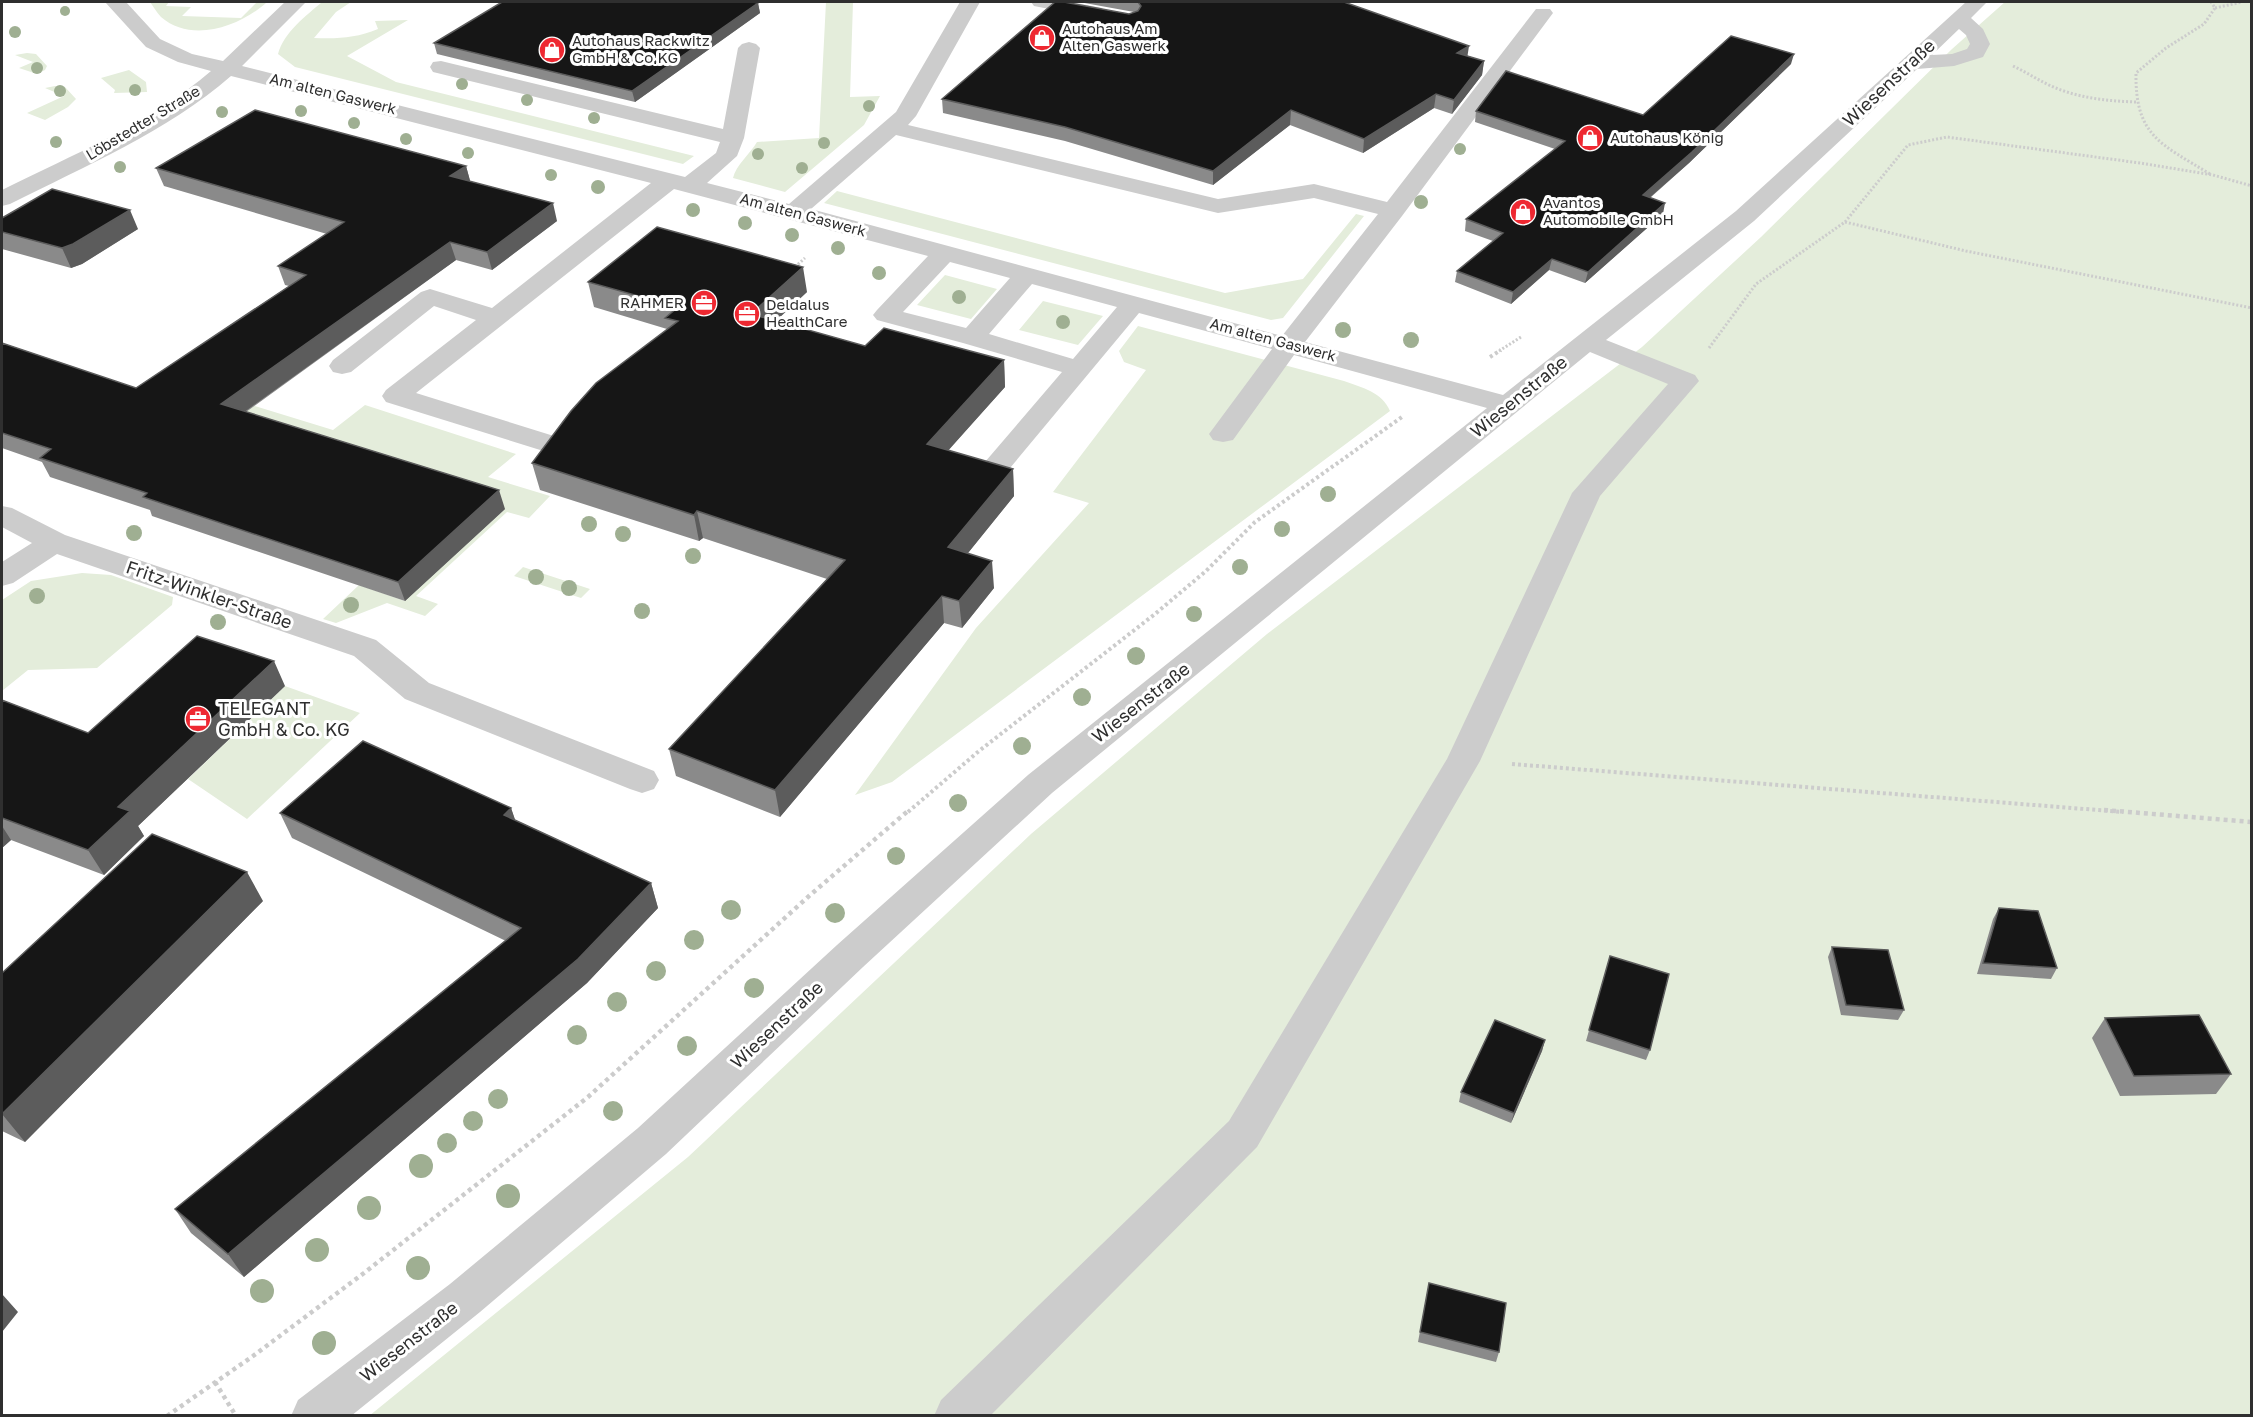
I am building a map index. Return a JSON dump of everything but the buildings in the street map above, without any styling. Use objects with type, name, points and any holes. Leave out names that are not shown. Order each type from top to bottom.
[{"type":"street","name":"Am alten Gaswerk","points":[[115,2],[153,44],[186,58],[794,212],[1508,405]]},
{"type":"street","name":"Löbstedter Straße","points":[[2,199],[90,155],[185,101],[228,68],[297,2]]},
{"type":"street","points":[[794,212],[893,128],[904,116],[970,2]]},
{"type":"street","points":[[1041,2],[1118,16]]},
{"type":"street","name":"Wiesenstraße","points":[[314,1416],[465,1298],[652,1141],[850,956],[1040,784],[1745,216],[1977,2]]},
{"type":"street","points":[[1223,434],[1288,344],[1317,311],[1543,13]]},
{"type":"street","points":[[1911,63],[1954,60],[1976,53],[1980,44],[1976,33],[1959,18]]},
{"type":"street","points":[[547,443],[396,396],[494,317],[680,183],[726,156],[733,138],[750,48]]},
{"type":"street","points":[[441,67],[733,138]]},
{"type":"street","points":[[893,128],[1218,206],[1314,191],[1394,211]]},
{"type":"street","points":[[945,253],[886,315],[972,337],[1079,369]]},
{"type":"street","points":[[972,337],[1027,275]]},
{"type":"street","points":[[342,366],[430,297],[494,317]]},
{"type":"street","points":[[995,468],[1134,303]]},
{"type":"street","points":[[957,1416],[1243,1134],[1463,761],[1587,493],[1685,381],[1588,342]]},
{"type":"street","name":"Fritz-Winkler-Straße","points":[[2,515],[54,542],[365,648],[417,691],[642,780]]},
{"type":"street","points":[[2,576],[54,542]]},
{"type":"path","points":[[2211,2],[2215,8]]},
{"type":"path","points":[[2213,176],[2163,145],[2142,123],[2136,102],[2136,73],[2166,48],[2204,24],[2215,8],[2242,2]]},
{"type":"path","points":[[1976,53],[2032,73],[2054,87],[2093,100],[2136,102]]},
{"type":"path","points":[[1685,381],[1756,284],[1845,222],[1908,145],[1947,137],[2139,163],[2213,176],[2252,186]]},
{"type":"path","points":[[1845,222],[1966,251],[2252,308]]},
{"type":"path","points":[[791,271],[805,258]]},
{"type":"path","points":[[167,1416],[364,1273],[588,1097],[809,896],[979,751],[1155,615],[1206,571],[1255,522],[1443,388],[1524,335]]},
{"type":"path","points":[[1463,761],[2252,822]]},
{"type":"path","points":[[215,1382],[236,1416]]},
{"type":"green space","points":[[150,2],[169,2],[166,6],[191,7],[182,16],[241,18],[257,2],[267,2],[256,11],[230,24],[216,29],[201,30],[173,25],[161,17]]},
{"type":"green space","points":[[322,2],[351,2],[336,12],[314,38],[354,36],[378,29],[375,21],[408,20],[347,56],[396,82],[694,156],[683,164],[295,67],[278,54],[281,46],[296,25]]},
{"type":"green space","points":[[826,2],[853,2],[850,97],[880,96],[864,125],[785,192],[733,178],[757,142],[819,138]]},
{"type":"green space","points":[[2005,2],[2251,2],[2251,1415],[369,1416],[688,1157],[1031,834],[1267,634],[1642,347],[1761,237],[1952,49]]},
{"type":"green space","points":[[36,54],[47,66],[45,70],[37,74],[19,68],[33,62],[15,55]]},
{"type":"green space","points":[[129,70],[146,82],[147,92],[114,93],[115,90],[101,78]]},
{"type":"green space","points":[[65,87],[76,99],[68,107],[45,120],[27,113],[64,96],[45,88]]},
{"type":"green space","points":[[837,191],[1225,293],[1303,279],[1356,214],[1364,216],[1283,318],[1271,320],[824,203]]},
{"type":"green space","points":[[945,275],[997,289],[971,319],[917,305]]},
{"type":"green space","points":[[1043,301],[1103,316],[1078,345],[1019,330]]},
{"type":"green space","points":[[1138,326],[1344,381],[1377,395],[1390,411],[892,782],[855,795],[976,628],[1089,503],[1053,492],[1146,370],[1124,362],[1119,351]]},
{"type":"green space","points":[[180,383],[333,430],[365,405],[516,454],[488,477],[550,496],[529,518],[507,512],[416,596],[438,604],[425,616],[387,603],[336,623],[323,619],[359,585],[405,601],[155,400]]},
{"type":"green space","points":[[523,567],[590,589],[581,598],[514,576]]},
{"type":"green space","points":[[82,573],[111,575],[173,597],[172,605],[97,668],[28,670],[2,691],[2,600],[31,581]]},
{"type":"green space","points":[[285,686],[360,713],[247,819],[188,779]]},
{"type":"place","name":"Autohaus Am Alten Gaswerk","points":[[1042,38]]},
{"type":"place","name":"Autohaus Rackwitz GmbH & Co.KG","points":[[552,50]]},
{"type":"place","name":"Autohaus König","points":[[1590,138]]},
{"type":"place","name":"Avantos Automobile GmbH","points":[[1523,212]]},
{"type":"place","name":"RAHMER","points":[[704,303]]},
{"type":"place","name":"Deldalus HealthCare","points":[[747,314]]},
{"type":"place","name":"TELEGANT GmbH & Co. KG","points":[[198,719]]}]
